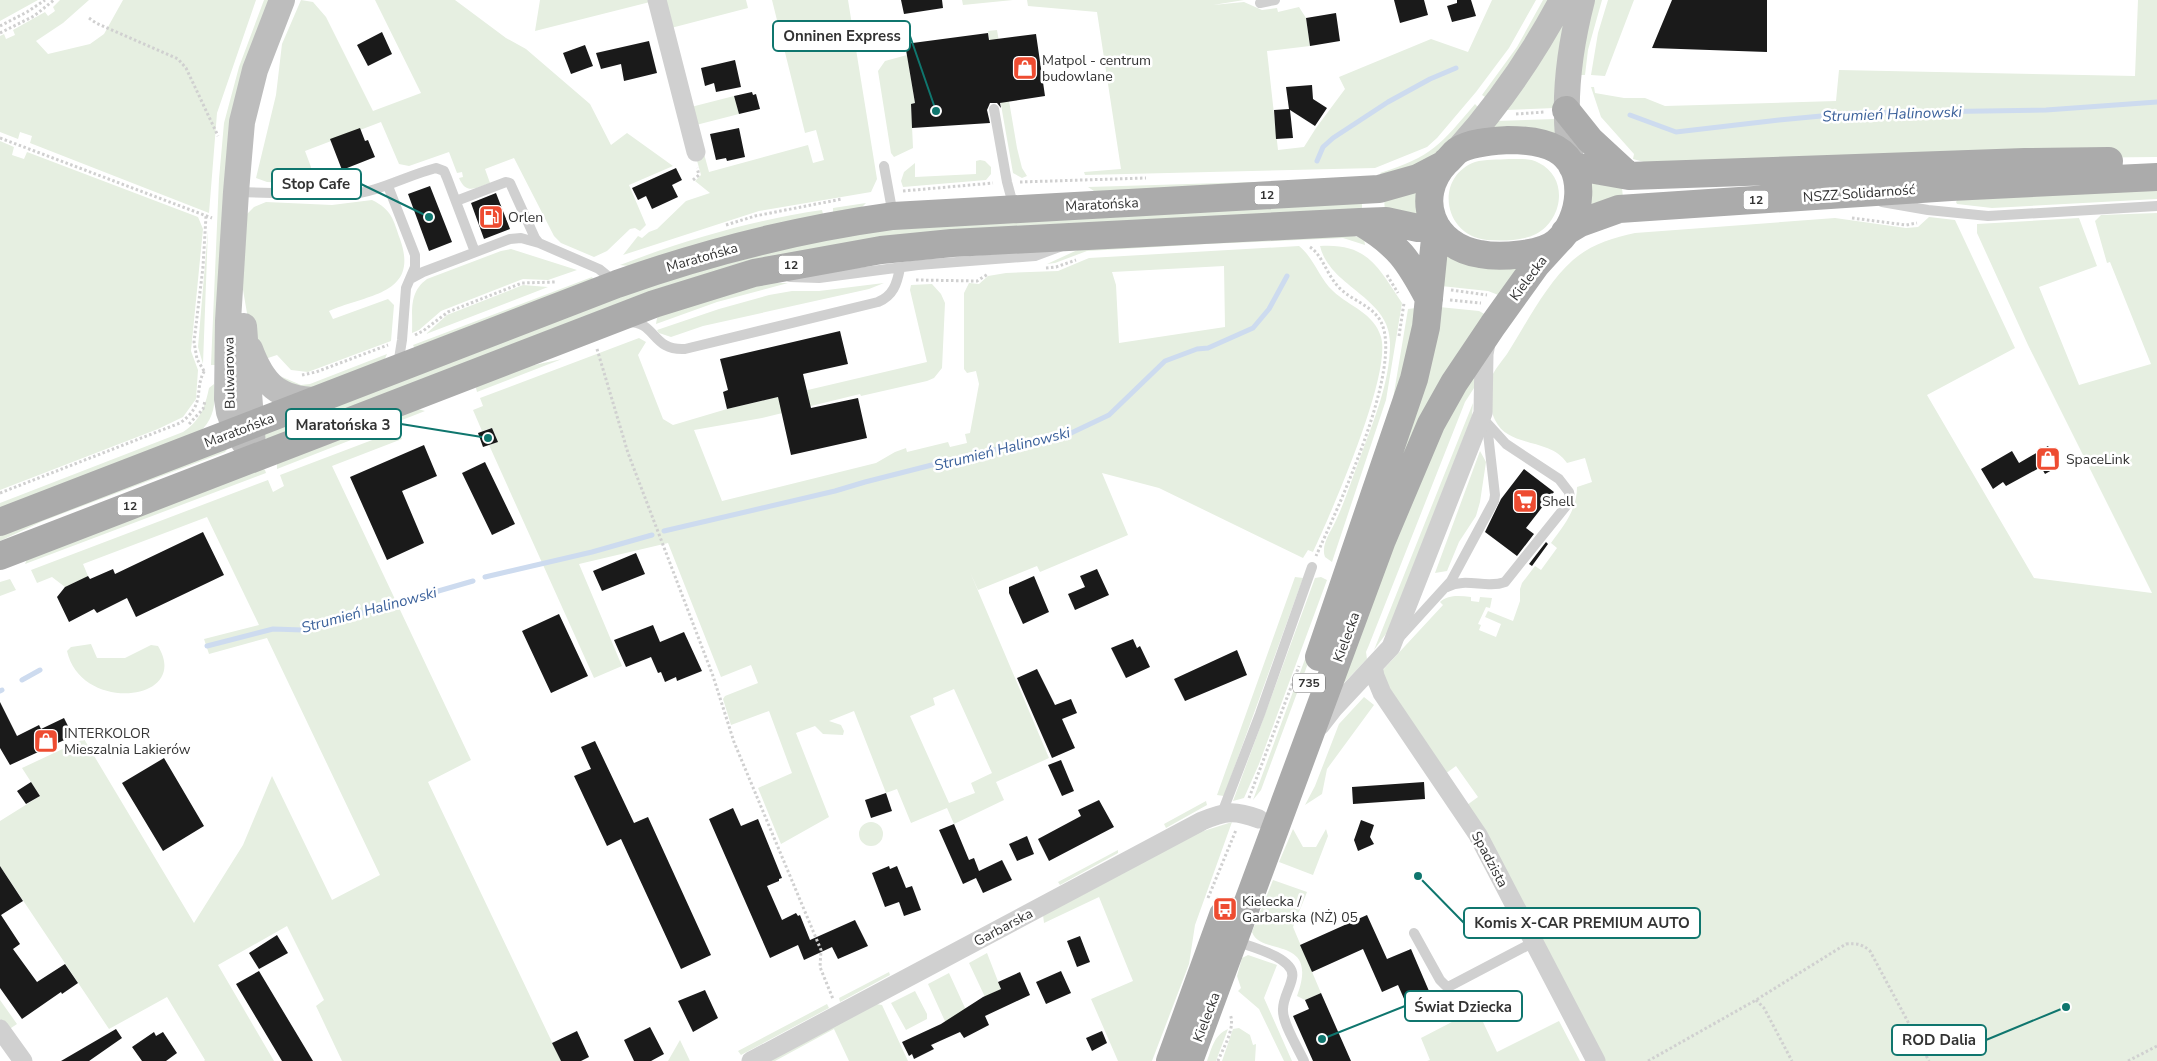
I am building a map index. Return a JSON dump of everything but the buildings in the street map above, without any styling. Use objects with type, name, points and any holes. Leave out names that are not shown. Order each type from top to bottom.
[{"type":"main road","points":[[1566,110],[1590,140],[1629,176]]},
{"type":"main road","name":"12","points":[[1450,158],[1495,141],[1528,141],[1556,149],[1572,165]]},
{"type":"main road","name":"Maratońska","points":[[0,522],[617,284],[689,260],[756,241],[822,227],[893,216],[1374,190],[1397,186],[1418,178],[1450,158]]},
{"type":"main road","name":"735","points":[[1436,228],[1430,205],[1430,188],[1436,175],[1450,158]]},
{"type":"main road","name":"NSZZ Solidarność","points":[[1572,165],[1591,171],[1629,176],[2025,162],[2157,161]]},
{"type":"main road","name":"735","points":[[1561,237],[1578,205],[1579,195],[1572,165]]},
{"type":"main road","name":"NSZZ Solidarność","points":[[1561,237],[1580,223],[1619,210],[1845,205],[1951,187],[2157,177]]},
{"type":"main road","name":"12","points":[[0,556],[654,304],[754,273],[812,261],[881,250],[952,243],[1386,221],[1418,228],[1436,228],[1449,243],[1479,254],[1508,255],[1539,250],[1561,237]]},
{"type":"main road","points":[[1360,222],[1386,238],[1400,252],[1413,270],[1429,300]]},
{"type":"main road","name":"Kielecka","points":[[1170,1061],[1251,816],[1349,572],[1414,379],[1426,327],[1436,228]]},
{"type":"main road","name":"Kielecka","points":[[1189,1061],[1303,752],[1412,468],[1431,424],[1454,383],[1495,324],[1536,266],[1561,237]]},
{"type":"street","name":"Bulwarowa","points":[[255,458],[243,428],[227,399],[228,321],[242,122],[255,70],[282,0]]},
{"type":"street","points":[[657,0],[696,152]]},
{"type":"street","name":"735","points":[[1450,158],[1502,98],[1523,69],[1562,0]]},
{"type":"street","name":"735","points":[[1572,165],[1566,110],[1570,52],[1582,0]]},
{"type":"street","name":"Bulwarowa","points":[[232,261],[245,335],[243,428]]},
{"type":"street","points":[[1303,752],[1323,721],[1391,647],[1483,413],[1484,354],[1495,324]]},
{"type":"street","points":[[245,335],[256,364],[271,386],[291,398],[316,400]]},
{"type":"street","points":[[199,445],[214,429],[227,399]]},
{"type":"street","name":"Spadzista","points":[[1373,666],[1382,693],[1473,827],[1596,1061]]},
{"type":"street","points":[[1356,684],[1372,685],[1382,693]]},
{"type":"street","name":"Garbarska","points":[[751,1061],[1202,821],[1222,814],[1236,812],[1251,816]]},
{"type":"street","points":[[0,1029],[23,1061]]},
{"type":"lane","points":[[1260,3],[1275,0]]},
{"type":"lane","points":[[994,108],[1006,179],[1014,208]]},
{"type":"lane","points":[[884,166],[893,216]]},
{"type":"lane","points":[[236,192],[347,195],[368,193],[436,168],[444,171],[475,252]]},
{"type":"lane","points":[[456,201],[506,182],[510,183],[539,243]]},
{"type":"lane","points":[[388,186],[414,250],[415,268],[406,288],[402,340],[397,369]]},
{"type":"lane","points":[[1845,205],[1988,216],[2157,206]]},
{"type":"lane","points":[[754,273],[810,279],[900,268],[1036,256],[1087,236]]},
{"type":"lane","points":[[410,279],[475,252],[516,238],[539,243],[600,269],[617,284]]},
{"type":"lane","points":[[592,329],[630,322],[639,323],[650,330],[667,348],[685,349],[878,302],[892,293],[900,268]]},
{"type":"lane","points":[[1391,647],[1446,587],[1494,501],[1495,495],[1484,402]]},
{"type":"lane","points":[[1446,587],[1460,582],[1496,584],[1505,582],[1566,506],[1570,497],[1569,492],[1559,479],[1498,438],[1486,423]]},
{"type":"lane","points":[[1222,814],[1312,567]]},
{"type":"lane","points":[[1414,933],[1440,980],[1446,986],[1450,986],[1534,942]]},
{"type":"lane","points":[[1234,940],[1284,960],[1290,967],[1292,978],[1283,1004],[1283,1014],[1304,1061]]},
{"type":"path","points":[[0,26],[45,0]]},
{"type":"path","points":[[0,33],[34,16],[54,0]]},
{"type":"path","points":[[89,18],[96,23],[178,59],[186,68],[219,139]]},
{"type":"path","points":[[0,138],[212,218]]},
{"type":"path","points":[[1845,205],[1906,225],[1918,223],[1928,210]]},
{"type":"path","points":[[204,371],[196,359],[194,342],[206,216]]},
{"type":"path","points":[[1304,244],[1313,249],[1336,285],[1349,296],[1374,311],[1382,323],[1387,344],[1382,382],[1373,416],[1334,517],[1312,567]]},
{"type":"path","points":[[1398,342],[1404,303],[1429,300],[1483,304],[1495,324]]},
{"type":"path","points":[[592,329],[628,453],[703,650],[734,742],[821,950],[820,967],[840,1014]]},
{"type":"path","points":[[1207,902],[1251,816],[1302,658]]},
{"type":"path","points":[[1648,1061],[1756,1000],[1846,944],[1855,943],[1863,945],[1875,959],[1929,1061]]},
{"type":"path","points":[[1756,1000],[1764,1008],[1792,1061]]},
{"type":"path","points":[[1218,1061],[1228,1036],[1232,1018],[1226,1007]]},
{"type":"path","points":[[2128,1061],[2157,1046]]},
{"type":"shaded area","points":[[0,0],[38,0],[0,21]]},
{"type":"shaded area","points":[[60,0],[89,0],[63,23],[36,41],[48,54],[90,44],[104,34],[123,0],[256,0],[217,113],[209,213],[30,143],[32,136],[20,132],[18,139],[0,132],[0,36],[4,34],[6,39],[15,35],[13,30],[45,12],[48,16],[55,11],[53,7]]},
{"type":"shaded area","points":[[264,0],[273,0],[219,365],[211,365],[219,179],[224,123],[239,67]]},
{"type":"shaded area","points":[[301,0],[313,2],[326,17],[373,111],[421,93],[375,0],[455,0],[506,38],[526,49],[590,104],[611,145],[627,133],[673,166],[629,185],[646,225],[640,231],[635,228],[630,229],[607,251],[594,257],[561,243],[554,236],[514,158],[485,169],[490,183],[472,189],[468,188],[465,187],[459,178],[463,177],[462,172],[457,173],[449,152],[409,166],[399,164],[381,122],[305,151],[311,167],[311,184],[267,182],[256,178],[276,95],[282,44]]},
{"type":"shaded area","points":[[540,0],[649,0],[650,2],[535,31]]},
{"type":"shaded area","points":[[664,0],[746,0],[748,8],[671,28]]},
{"type":"shaded area","points":[[772,0],[848,0],[877,179],[871,192],[759,211],[623,255],[638,236],[642,238],[649,232],[657,229],[686,201],[710,193],[695,181],[701,175],[696,157],[700,139],[709,172],[808,145],[813,163],[824,160],[816,130],[805,133]]},
{"type":"shaded area","points":[[962,0],[1013,0],[963,5]]},
{"type":"shaded area","points":[[1027,0],[1244,0],[1213,5],[1244,2],[1262,10],[1277,8],[1278,12],[1299,7],[1306,18],[1310,46],[1267,51],[1278,150],[1304,147],[1345,89],[1339,77],[1431,39],[1468,52],[1492,0],[1536,0],[1509,48],[1476,92],[1437,138],[1427,147],[1375,168],[1085,175],[1084,172],[1121,169],[1097,12],[1028,6]]},
{"type":"shaded area","points":[[1543,0],[1551,0],[1488,99],[1482,95],[1517,47]]},
{"type":"shaded area","points":[[1594,0],[1602,0],[1588,50],[1585,75],[1578,75]]},
{"type":"shaded area","points":[[1608,0],[1634,0],[1605,76],[1591,75],[1598,33]]},
{"type":"shaded area","points":[[2138,0],[2157,0],[2157,157],[1644,162],[1633,159],[1634,154],[1601,117],[1591,87],[1594,87],[1595,93],[1624,98],[1645,98],[1665,106],[1836,101],[1839,70],[2135,76]]},
{"type":"shaded area","points":[[1564,18],[1555,108],[1505,110]]},
{"type":"shaded area","points":[[997,30],[1017,148],[1022,168],[1027,176],[1022,178],[1013,173],[988,31]]},
{"type":"shaded area","points":[[907,55],[915,103],[911,104],[913,148],[894,157],[891,153],[878,71],[885,61]]},
{"type":"shaded area","points":[[734,96],[739,114],[696,125],[691,107]]},
{"type":"shaded area","points":[[1475,104],[1480,109],[1434,158],[1383,178],[1380,173],[1412,161],[1434,148]]},
{"type":"shaded area","points":[[1555,119],[1557,142],[1486,133],[1495,121]]},
{"type":"shaded area","points":[[0,141],[14,147],[12,155],[24,159],[27,152],[198,217],[203,229],[191,351],[198,370],[196,399],[183,417],[158,429],[0,490]]},
{"type":"shaded area","points":[[1509,159],[1536,161],[1549,170],[1555,178],[1558,188],[1559,199],[1557,209],[1545,228],[1525,238],[1487,240],[1472,236],[1461,228],[1453,218],[1449,205],[1449,192],[1453,180],[1462,169],[1475,162]]},
{"type":"shaded area","points":[[976,161],[985,161],[991,167],[991,174],[986,180],[903,187],[901,181],[904,172],[915,163],[915,177],[976,174]]},
{"type":"shaded area","points":[[1317,180],[1097,193],[1088,187]]},
{"type":"shaded area","points":[[1588,183],[1622,187],[1623,199],[1590,209]]},
{"type":"shaded area","points":[[2157,183],[2157,199],[1992,208],[1957,204],[1956,202],[1959,197]]},
{"type":"shaded area","points":[[1419,187],[1420,218],[1385,212],[1384,198]]},
{"type":"shaded area","points":[[372,200],[388,211],[391,216],[400,239],[404,257],[403,271],[396,282],[386,290],[329,311],[333,319],[388,299],[394,305],[391,341],[308,372],[291,370],[277,355],[262,360],[248,319],[242,284],[245,216],[254,207],[266,202],[332,205]]},
{"type":"shaded area","points":[[1362,200],[1362,212],[907,236],[270,439],[263,438],[262,432],[690,270],[849,232]]},
{"type":"shaded area","points":[[866,203],[861,208],[833,214],[833,208]]},
{"type":"shaded area","points":[[822,210],[823,214],[628,266],[620,265],[669,247],[745,225]]},
{"type":"shaded area","points":[[2157,213],[2157,1061],[1604,1061],[1467,805],[1478,797],[1456,766],[1445,774],[1380,673],[1443,605],[1440,602],[1443,599],[1455,596],[1471,597],[1471,601],[1479,602],[1480,597],[1492,598],[1490,608],[1486,607],[1478,624],[1481,625],[1479,630],[1496,637],[1501,624],[1485,617],[1488,611],[1513,621],[1520,601],[1522,583],[1535,566],[1541,570],[1557,548],[1551,543],[1572,510],[1577,487],[1592,482],[1585,458],[1567,463],[1551,449],[1510,435],[1501,429],[1493,416],[1490,395],[1492,376],[1537,305],[1554,281],[1573,260],[1587,250],[1602,243],[1635,233],[1835,218],[1906,228],[1918,227],[1929,217],[1955,220],[2015,348],[1927,395],[2034,578],[2152,593],[2028,345],[1977,233],[1977,224],[2079,218],[2097,266],[2039,287],[2079,385],[2151,364],[2110,262],[2107,263],[2095,221],[2101,215]]},
{"type":"shaded area","points":[[208,229],[203,364],[198,347]]},
{"type":"shaded area","points":[[1348,234],[1364,239],[1365,245],[1343,238],[1087,251],[1055,263],[1047,264],[1084,247]]},
{"type":"shaded area","points":[[1299,246],[1309,256],[1328,286],[1373,322],[1381,337],[1382,356],[1378,381],[1358,444],[1313,552],[1308,550],[1303,558],[1159,488],[1102,473],[1128,535],[1040,572],[1037,566],[978,590],[970,572],[1049,758],[996,782],[1004,800],[954,824],[947,808],[911,823],[897,789],[886,793],[854,711],[829,721],[841,725],[844,731],[843,735],[823,734],[815,726],[796,733],[829,817],[781,844],[758,788],[792,773],[769,711],[731,725],[723,699],[725,696],[758,683],[751,665],[721,677],[668,543],[579,564],[622,666],[594,678],[489,445],[497,442],[492,428],[482,431],[473,410],[483,406],[480,398],[639,338],[646,342],[638,355],[663,419],[673,425],[727,409],[927,362],[910,290],[911,285],[932,284],[941,294],[945,303],[942,368],[934,378],[762,418],[694,430],[722,501],[876,463],[906,448],[907,452],[948,442],[950,447],[967,443],[965,434],[970,433],[979,384],[976,371],[967,373],[964,369],[964,293],[969,283],[979,284],[988,276],[1006,273],[1058,271],[1089,258]],"holes":[[[1224,266],[1225,327],[1119,343],[1116,285],[1112,272]],[[954,689],[992,773],[971,783],[975,793],[949,803],[910,716],[935,705],[933,698]]]},
{"type":"shaded area","points":[[1320,246],[1336,246],[1361,253],[1378,268],[1402,303],[1386,400],[1332,562],[1325,557],[1324,547],[1343,503],[1380,402],[1387,373],[1390,344],[1388,328],[1381,315],[1371,303],[1335,272],[1326,260]]},
{"type":"shaded area","points":[[511,249],[577,270],[548,280],[523,279],[441,311],[419,330],[412,333],[414,296],[421,284],[427,279]]},
{"type":"shaded area","points":[[1443,251],[1522,265],[1501,296],[1488,291],[1441,286]]},
{"type":"shaded area","points":[[592,277],[593,279],[415,349],[413,345]]},
{"type":"shaded area","points":[[773,283],[788,283],[717,302],[656,324],[657,318],[663,313],[731,290]]},
{"type":"shaded area","points":[[884,283],[869,289],[703,326],[671,337],[659,333],[657,330],[719,309],[769,295],[792,291],[819,291]]},
{"type":"shaded area","points":[[523,285],[548,287],[426,334],[447,315]]},
{"type":"shaded area","points":[[1439,307],[1479,311],[1488,316],[1389,496]]},
{"type":"shaded area","points":[[1416,308],[1409,355],[1341,558],[1393,399],[1408,309]]},
{"type":"shaded area","points":[[387,354],[384,361],[302,392],[280,376],[301,385],[310,384]]},
{"type":"shaded area","points":[[562,359],[477,392],[478,383],[516,369]]},
{"type":"shaded area","points":[[1474,375],[1474,388],[1465,402],[1366,652],[1367,659],[1341,686],[1435,436]]},
{"type":"shaded area","points":[[214,384],[215,398],[213,410],[205,427],[200,432],[0,511],[0,503],[183,432],[198,418],[206,401],[209,388]]},
{"type":"shaded area","points":[[1473,403],[1472,416],[1388,631],[1374,650]]},
{"type":"shaded area","points":[[418,409],[425,411],[277,469],[277,461]]},
{"type":"shaded area","points":[[396,431],[399,432],[402,439],[332,466],[471,760],[428,782],[561,1061],[342,1061],[316,1006],[324,1000],[287,926],[218,965],[274,1061],[204,1061],[167,997],[109,1029],[0,866],[0,821],[40,796],[22,768],[84,739],[194,923],[243,845],[272,776],[332,900],[380,875],[267,638],[209,654],[204,639],[259,625],[207,517],[83,564],[88,576],[65,587],[52,577],[37,583],[31,570],[268,480],[273,492],[284,486],[280,475]]},
{"type":"shaded area","points":[[229,447],[225,452],[43,521],[0,541],[0,533]]},
{"type":"shaded area","points":[[1480,451],[1486,462],[1476,516],[1459,542],[1447,571],[1435,573]]},
{"type":"shaded area","points":[[260,467],[266,473],[25,564],[27,559]]},
{"type":"shaded area","points":[[1295,577],[1303,578],[1224,796],[1217,795]]},
{"type":"shaded area","points":[[1321,577],[1327,580],[1259,764],[1244,798],[1233,801],[1315,578]]},
{"type":"shaded area","points":[[10,579],[16,590],[0,596],[0,582]]},
{"type":"shaded area","points":[[1332,586],[1333,596],[1261,790],[1253,800]]},
{"type":"shaded area","points":[[91,644],[97,658],[125,658],[151,645],[158,646],[164,665],[160,679],[148,689],[130,693],[111,692],[92,685],[76,671],[67,651],[71,647]]},
{"type":"shaded area","points":[[1364,697],[1374,705],[1327,769],[1322,794],[1305,805],[1315,786],[1339,724]]},
{"type":"shaded area","points":[[1206,801],[1207,805],[1166,828],[1164,824]]},
{"type":"shaded area","points":[[871,822],[876,823],[882,829],[882,839],[876,845],[871,846],[866,845],[860,839],[859,834],[860,829],[866,823]]},
{"type":"shaded area","points":[[1232,822],[1195,925],[1189,964],[1152,1061],[1118,1061],[1091,999],[1133,981],[1099,897],[1044,923],[1043,915],[1194,834]]},
{"type":"shaded area","points":[[1293,829],[1303,847],[1316,847],[1326,829],[1328,836],[1313,875],[1279,862]]},
{"type":"shaded area","points":[[1118,850],[1118,853],[1060,885],[1058,882]]},
{"type":"shaded area","points":[[1273,880],[1307,892],[1293,927],[1321,993],[1305,1000],[1297,996],[1302,976],[1301,963],[1295,955],[1266,944],[1257,939],[1252,932]]},
{"type":"shaded area","points":[[987,953],[1001,989],[985,997],[969,963]]},
{"type":"shaded area","points":[[1248,955],[1277,965],[1264,998],[1292,1061],[1284,1061],[1259,1009],[1238,991],[1241,988],[1237,976],[1242,958]]},
{"type":"shaded area","points":[[889,972],[890,975],[840,1002],[839,998]]},
{"type":"shaded area","points":[[949,973],[966,1010],[949,1030],[928,984]]},
{"type":"shaded area","points":[[915,991],[927,1014],[927,1019],[906,1030],[891,1003]]},
{"type":"shaded area","points":[[0,1000],[17,1024],[8,1030],[0,1019]]},
{"type":"shaded area","points":[[827,1004],[829,1008],[741,1055],[738,1051]]},
{"type":"shaded area","points":[[876,1004],[882,1005],[908,1061],[849,1061],[834,1029],[775,1061],[762,1061]]},
{"type":"shaded area","points":[[1477,1009],[1497,1052],[1559,1021],[1580,1061],[1427,1061],[1430,1060],[1421,1038]]},
{"type":"shaded area","points":[[1239,1028],[1250,1035],[1253,1045],[1256,1044],[1255,1061],[1222,1061],[1233,1029]]},
{"type":"shaded area","points":[[1228,1029],[1216,1061],[1207,1061],[1217,1038]]},
{"type":"shaded area","points":[[680,1040],[690,1061],[668,1061]]},
{"type":"waterway","name":"Strumień Halinowski","points":[[1317,161],[1323,147],[1333,138],[1388,102],[1430,79],[1456,68]]},
{"type":"waterway","name":"Strumień Halinowski","points":[[1630,115],[1676,132],[1853,113],[2046,110],[2157,102]]},
{"type":"waterway","name":"Strumień Halinowski","points":[[664,531],[835,491],[983,452],[1069,434],[1109,415],[1165,361],[1197,349],[1208,348],[1253,328],[1269,309],[1287,276]]},
{"type":"waterway","name":"Strumień Halinowski","points":[[485,577],[592,552],[652,535]]},
{"type":"waterway","name":"Strumień Halinowski","points":[[207,646],[273,629],[303,630],[473,581]]},
{"type":"waterway","name":"Strumień Halinowski","points":[[22,680],[40,670]]},
{"type":"place","name":"Matpol - centrum budowlane","points":[[1025,68]]},
{"type":"place","name":"Onninen Express","points":[[936,111]]},
{"type":"place","name":"Stop Cafe","points":[[429,217]]},
{"type":"place","name":"Orlen","points":[[491,217]]},
{"type":"place","name":"Maratońska 3","points":[[488,438]]},
{"type":"place","name":"SpaceLink","points":[[2048,459]]},
{"type":"place","name":"Shell","points":[[1525,501]]},
{"type":"place","name":"INTERKOLOR Mieszalnia Lakierów","points":[[46,741]]},
{"type":"place","name":"Komis X-CAR PREMIUM AUTO","points":[[1418,876]]},
{"type":"place","name":"Kielecka / Garbarska (NŻ) 05","points":[[1225,909]]},
{"type":"place","name":"ROD Dalia","points":[[2066,1007]]},
{"type":"place","name":"Świat Dziecka","points":[[1322,1039]]}]
